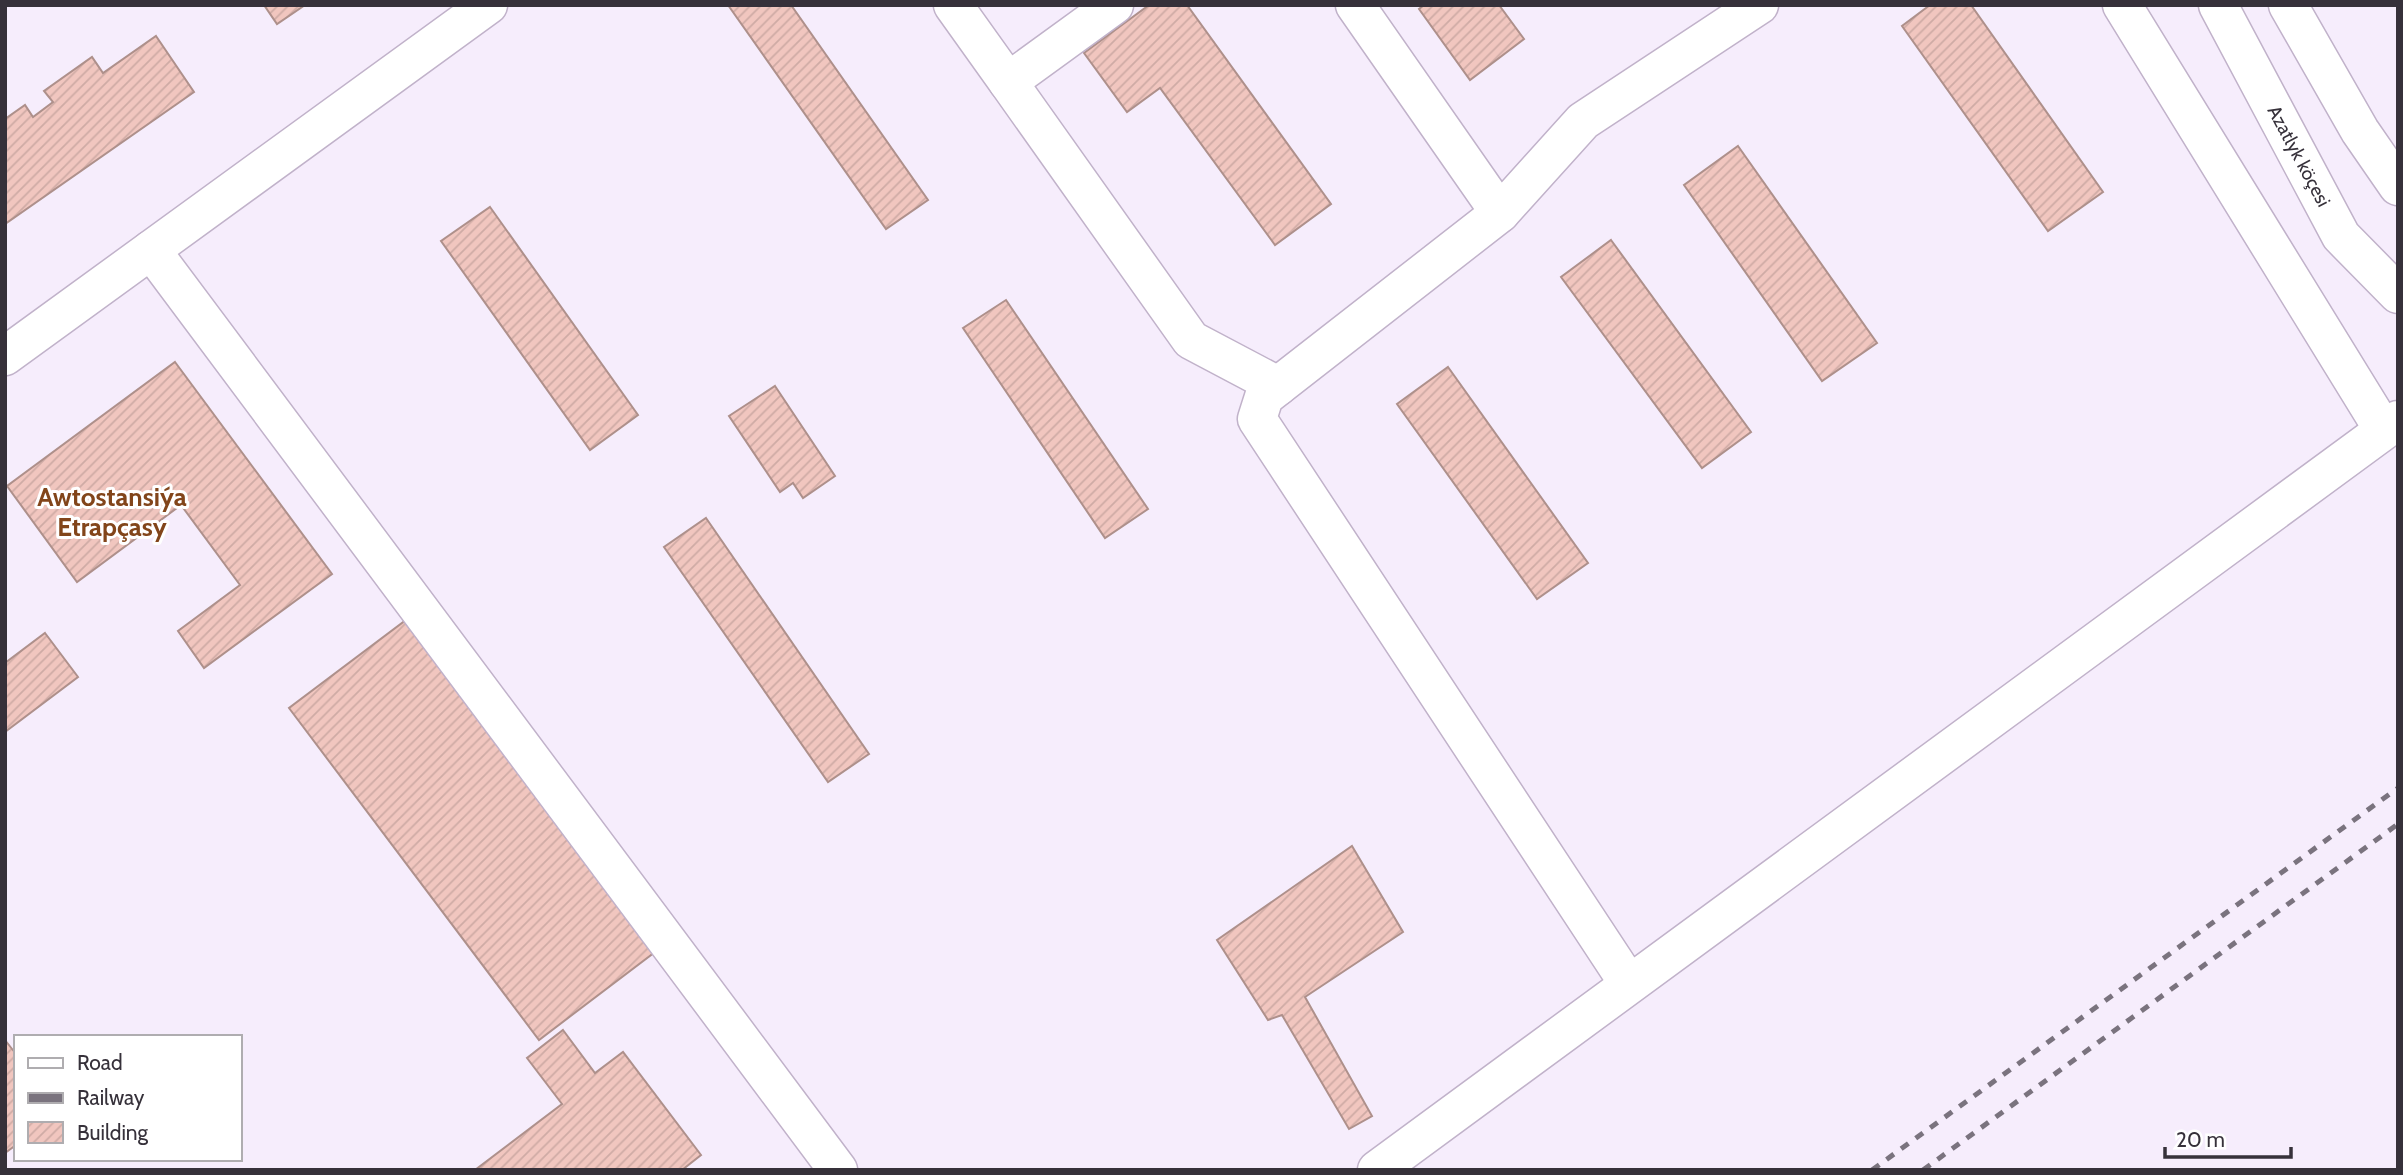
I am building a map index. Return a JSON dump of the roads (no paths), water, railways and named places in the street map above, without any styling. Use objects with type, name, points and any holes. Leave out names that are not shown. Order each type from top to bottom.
[{"type":"street","points":[[5,356],[488,5]]},
{"type":"street","points":[[953,5],[1191,340],[1278,386]]},
{"type":"street","points":[[1008,82],[1114,5]]},
{"type":"street","points":[[1355,5],[1500,213]]},
{"type":"street","points":[[1629,984],[1257,419],[1264,397],[1500,213],[1583,121],[1759,5]]},
{"type":"street","points":[[1377,1170],[2390,425],[2123,5]]},
{"type":"street","name":"Azatlyk köçesi","points":[[2218,5],[2341,236],[2398,294]]},
{"type":"street","points":[[2288,5],[2360,131],[2398,186]]},
{"type":"street","points":[[151,250],[838,1170]]},
{"type":"railway","points":[[1872,1170],[2398,788]]},
{"type":"railway","points":[[1923,1170],[2398,824]]},
{"type":"district","name":"Awtostansiýa Etrapçasy","points":[[112,512]]}]
